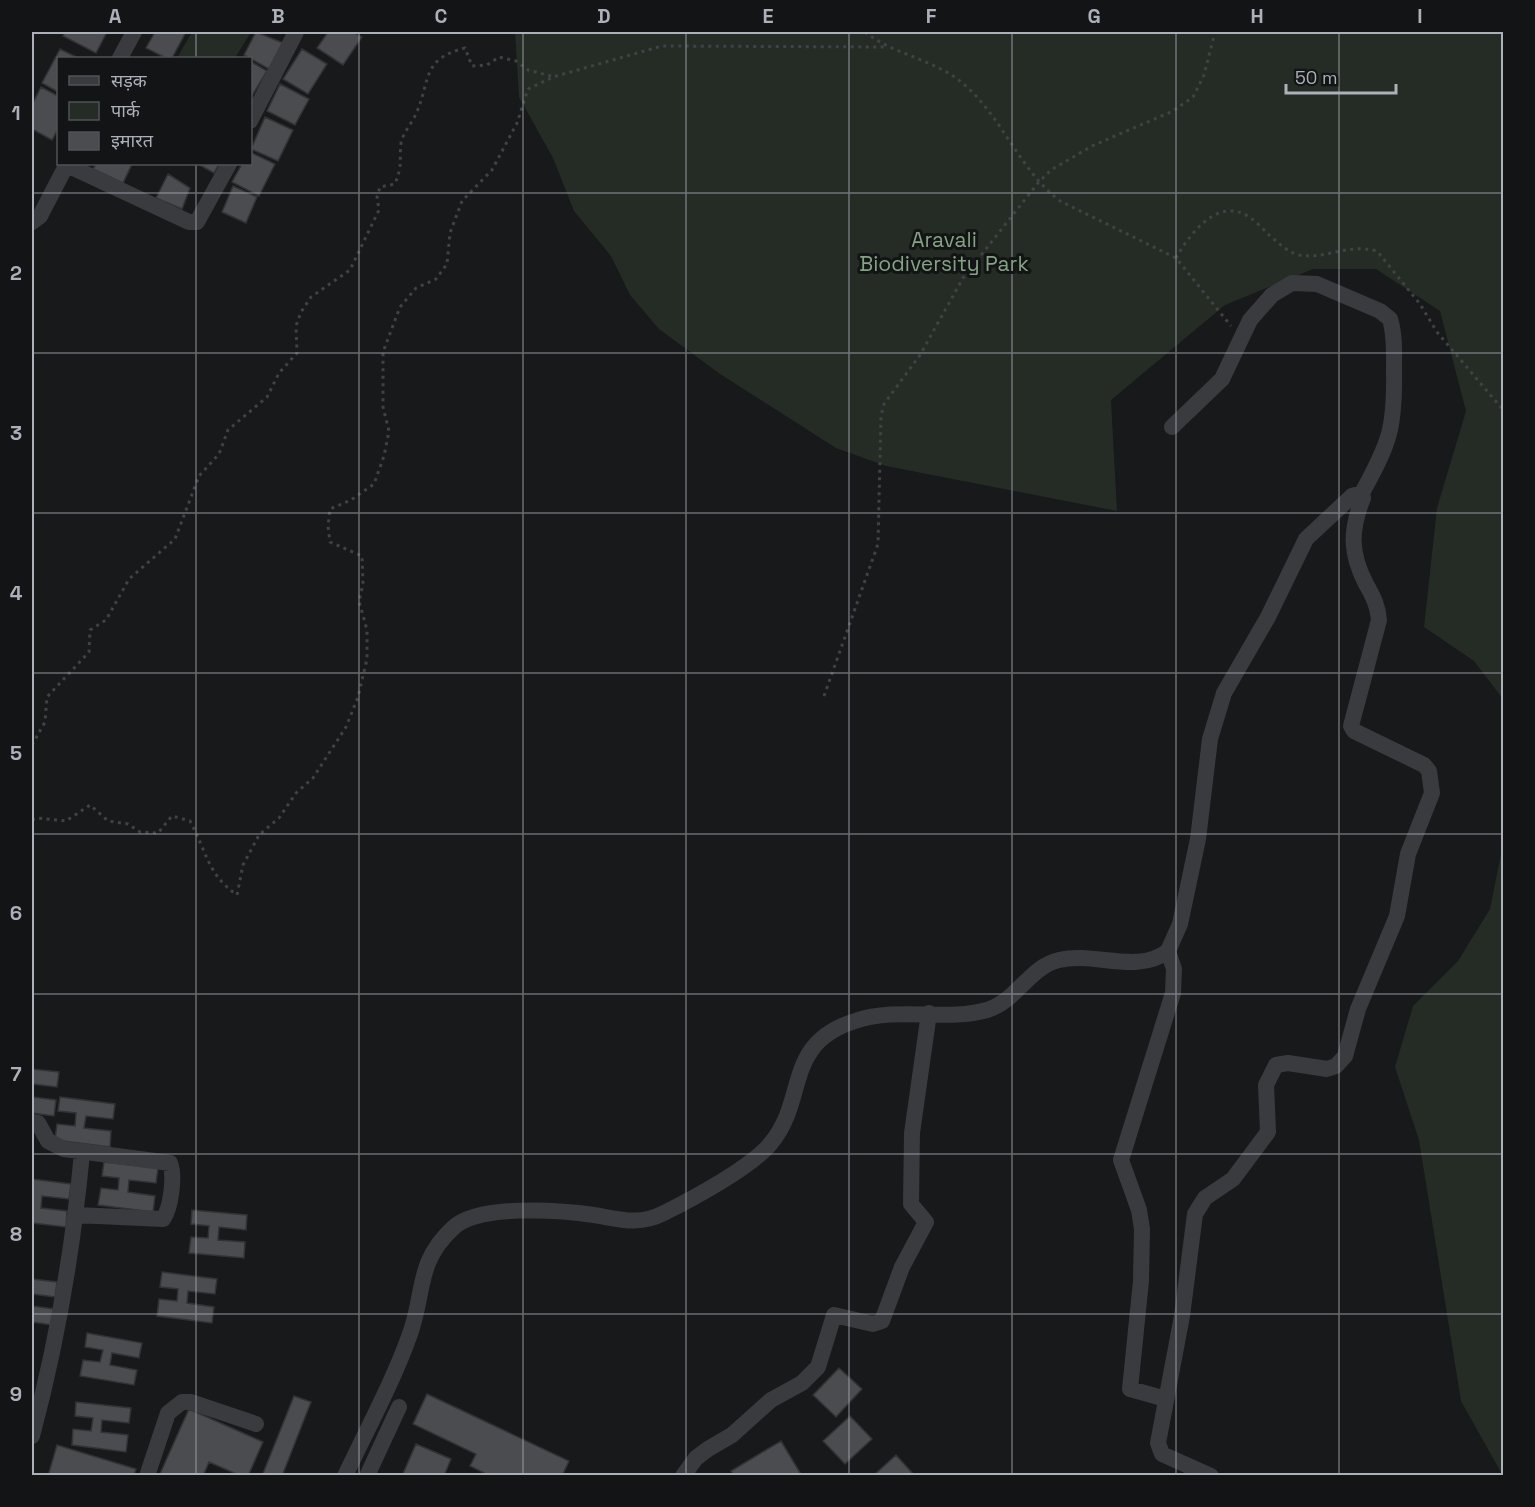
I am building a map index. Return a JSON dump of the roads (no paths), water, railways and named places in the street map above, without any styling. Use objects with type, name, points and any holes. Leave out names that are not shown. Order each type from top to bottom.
[{"type":"street","points":[[121,57],[134,32]]},
{"type":"street","points":[[252,117],[296,32]]},
{"type":"street","points":[[32,222],[40,216],[66,165]]},
{"type":"street","points":[[69,165],[189,222],[197,222],[228,165]]},
{"type":"street","points":[[1172,427],[1222,379],[1250,320],[1272,295],[1292,283],[1317,284],[1380,311],[1390,319],[1393,339],[1394,420],[1379,462],[1362,493],[1363,498],[1353,524],[1352,545],[1356,563],[1377,604],[1379,620],[1351,726],[1354,731],[1424,765],[1429,771],[1432,793],[1408,854],[1397,916],[1358,1009],[1345,1056],[1336,1066],[1327,1069],[1288,1063],[1276,1065],[1266,1085],[1268,1132],[1233,1179],[1205,1198],[1195,1214],[1182,1316],[1159,1450],[1169,1458],[1211,1476]]},
{"type":"street","points":[[345,1476],[410,1334],[423,1270],[434,1250],[455,1225],[468,1218],[495,1212],[575,1214],[626,1222],[642,1221],[665,1213],[746,1164],[766,1148],[786,1117],[804,1061],[812,1048],[830,1032],[880,1014],[990,1009],[1012,994],[1033,972],[1062,959],[1148,961],[1168,951],[1180,924],[1198,839],[1210,739],[1224,693],[1268,617],[1306,539],[1352,496],[1362,493]]},
{"type":"street","points":[[1166,1399],[1130,1389],[1141,1281],[1143,1229],[1139,1210],[1121,1160],[1173,993],[1174,969],[1168,951]]},
{"type":"street","points":[[683,1476],[696,1458],[732,1435],[771,1400],[802,1383],[818,1367],[834,1315],[841,1314],[873,1324],[882,1321],[902,1267],[926,1222],[910,1204],[912,1133],[929,1013]]},
{"type":"street","points":[[32,1122],[38,1123],[48,1141],[64,1149],[170,1162],[173,1171],[167,1213],[163,1219],[76,1215]]},
{"type":"street","points":[[32,1436],[57,1335],[76,1215],[82,1153]]},
{"type":"street","points":[[147,1476],[168,1413],[174,1406],[191,1402],[256,1424]]},
{"type":"street","points":[[367,1476],[399,1407]]},
{"type":"park label","name":"Aravali Biodiversity Park","points":[[944,252]]}]
